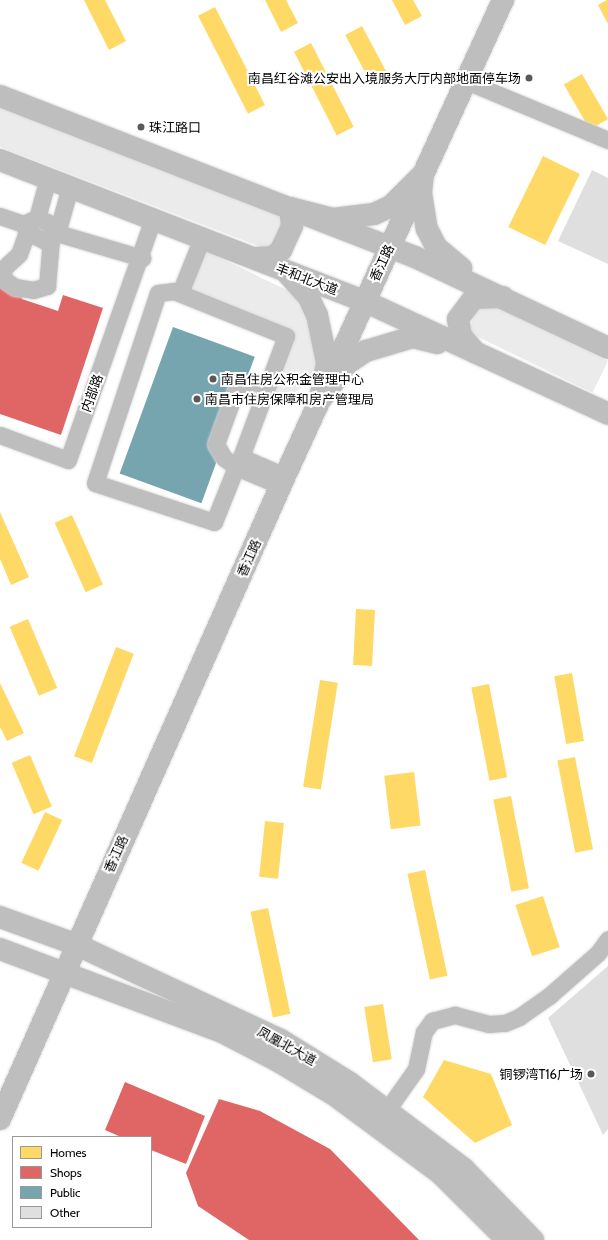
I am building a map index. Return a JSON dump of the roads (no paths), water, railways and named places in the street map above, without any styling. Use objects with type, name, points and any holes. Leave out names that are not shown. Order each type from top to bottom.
[{"type":"main road","name":"香江路","points":[[0,1119],[62,973],[283,481],[364,301],[503,0]]},
{"type":"main road","points":[[0,96],[390,246],[504,297],[608,348]]},
{"type":"main road","name":"丰和北大道","points":[[0,160],[364,301],[608,414]]},
{"type":"main road","points":[[290,208],[333,218],[374,214],[391,206],[423,174]]},
{"type":"main road","points":[[423,174],[424,210],[436,247],[504,297]]},
{"type":"main road","points":[[255,258],[273,257],[281,250],[292,226],[290,208]]},
{"type":"main road","points":[[283,270],[308,296],[317,316],[327,363],[320,400]]},
{"type":"main road","points":[[475,352],[461,336],[458,319],[474,298],[504,297]]},
{"type":"main road","points":[[320,400],[348,363],[383,344],[413,337],[475,352]]},
{"type":"main road","name":"凤凰北大道","points":[[0,917],[75,944],[281,1040],[387,1110],[464,1169],[533,1240]]},
{"type":"main road","name":"凤凰北大道","points":[[0,949],[222,1032],[278,1061],[333,1094],[441,1174],[507,1240]]},
{"type":"street","points":[[466,81],[608,140]]},
{"type":"street","points":[[48,178],[29,225],[20,254],[1,271],[6,282],[15,287],[33,290],[47,286],[54,236],[70,187]]},
{"type":"street","points":[[0,216],[29,225],[47,222],[54,236],[142,258]]},
{"type":"street","name":"内部路","points":[[0,435],[68,460],[142,258],[153,219]]},
{"type":"street","points":[[177,292],[199,237]]},
{"type":"street","points":[[177,292],[286,336],[268,384],[214,522],[95,483],[158,293],[177,292]]},
{"type":"street","points":[[268,384],[253,382],[236,389],[216,444],[224,458],[238,462],[283,481]]},
{"type":"street","points":[[387,1110],[416,1069],[424,1032],[432,1021],[455,1015],[489,1024],[512,1020],[550,996],[598,953],[608,939]]},
{"type":"place","name":"南昌红谷滩公安出入境服务大厅内部地面停车场","points":[[529,78]]},
{"type":"place","name":"珠江路口","points":[[141,127]]},
{"type":"place","name":"南昌住房公积金管理中心","points":[[213,379]]},
{"type":"place","name":"南昌市住房保障和房产管理局","points":[[197,399]]},
{"type":"place","name":"铜锣湾T16广场","points":[[591,1074]]}]
